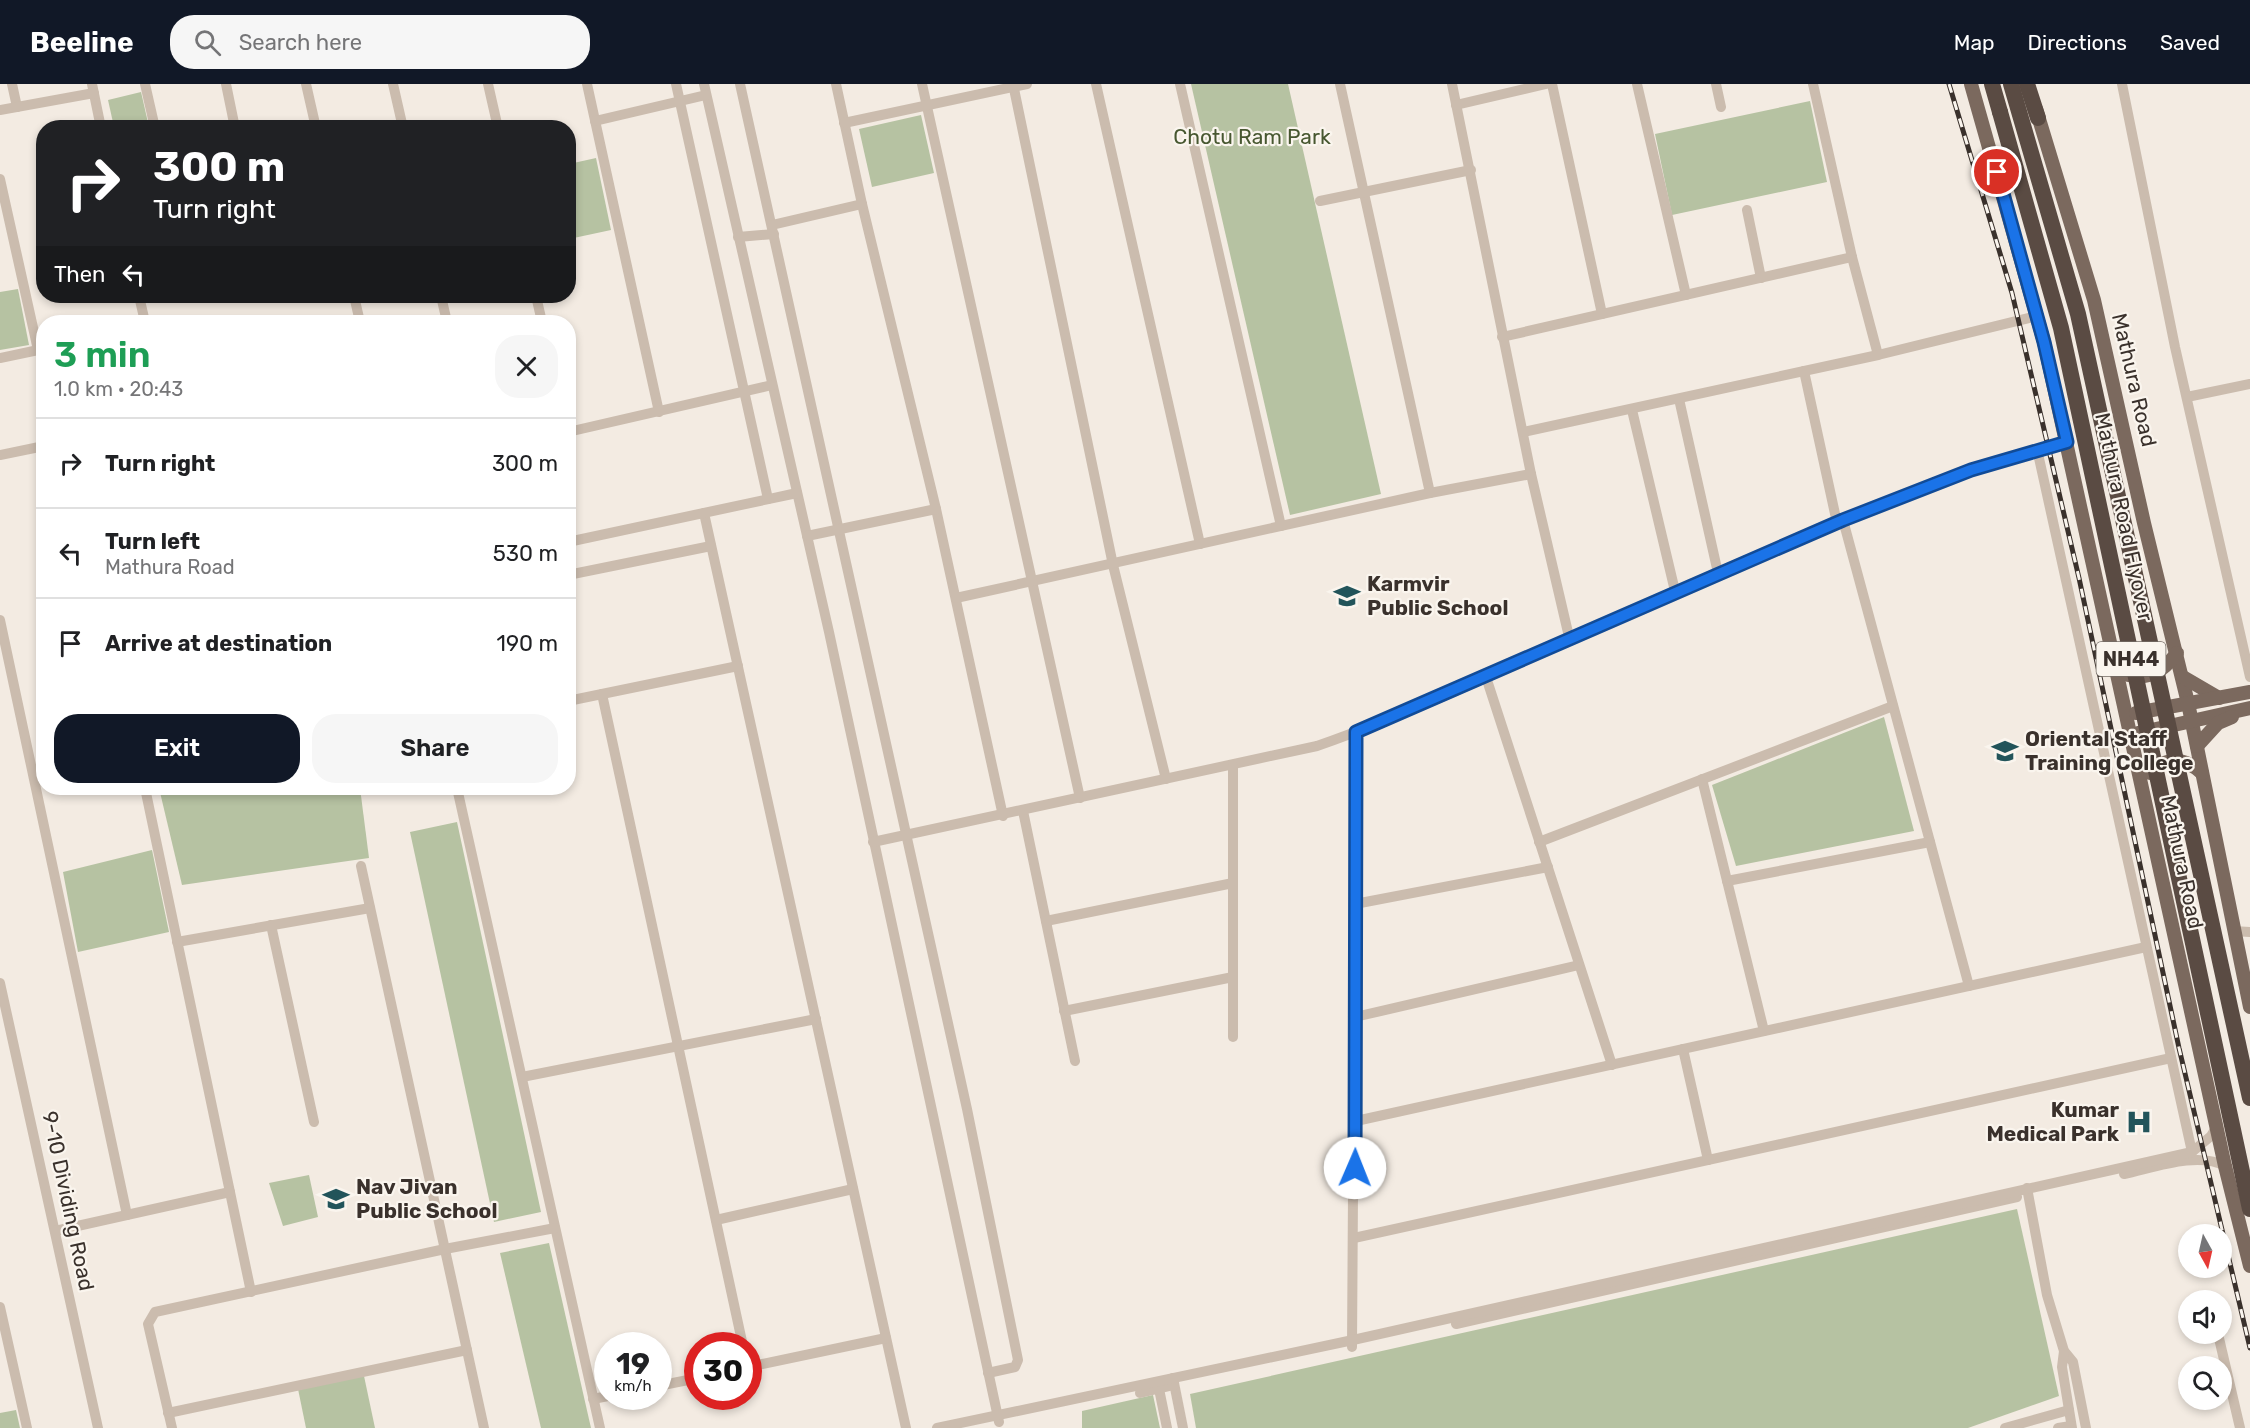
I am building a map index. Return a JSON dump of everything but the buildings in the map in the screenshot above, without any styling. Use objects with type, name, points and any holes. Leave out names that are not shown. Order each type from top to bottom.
[{"type":"highway","name":"Mathura Road Flyover","points":[[1992,84],[2061,328],[2250,1209]]},
{"type":"highway","name":"Mathura Road Flyover","points":[[2011,84],[2078,314],[2250,1098]]},
{"type":"highway","points":[[2028,84],[2038,118]]},
{"type":"main road","name":"Mathura Road","points":[[1971,84],[2037,316],[2067,442],[2218,1125],[2225,1166],[2250,1266]]},
{"type":"main road","name":"Mathura Road","points":[[2038,118],[2094,300],[2144,523],[2183,677],[2250,1007]]},
{"type":"main road","points":[[2117,666],[2129,675],[2142,677],[2155,675],[2167,666],[2177,653]]},
{"type":"main road","points":[[2183,677],[2219,698]]},
{"type":"main road","points":[[2128,715],[2250,692]]},
{"type":"main road","points":[[2132,734],[2250,708]]},
{"type":"main road","points":[[2197,746],[2218,723],[2250,708]]},
{"type":"main road","points":[[2144,789],[2150,772],[2162,762],[2176,759],[2190,763],[2202,773]]},
{"type":"street","points":[[12,84],[17,107]]},
{"type":"street","points":[[145,84],[153,120]]},
{"type":"street","points":[[226,84],[233,120]]},
{"type":"street","points":[[306,84],[314,120]]},
{"type":"street","points":[[393,84],[401,120]]},
{"type":"street","points":[[488,84],[496,120]]},
{"type":"street","points":[[587,84],[658,412]]},
{"type":"street","points":[[676,84],[768,499]]},
{"type":"street","points":[[740,84],[906,834],[1018,1360],[1015,1366],[988,1373]]},
{"type":"street","points":[[836,84],[862,204],[936,509],[1003,816]]},
{"type":"street","points":[[922,84],[1080,798]]},
{"type":"street","points":[[844,123],[1013,85],[1027,84]]},
{"type":"street","points":[[1095,84],[1200,544]]},
{"type":"street","points":[[1180,84],[1281,526]]},
{"type":"street","points":[[1340,84],[1430,492]]},
{"type":"street","points":[[1452,84],[1531,474],[1570,640]]},
{"type":"street","points":[[1456,105],[1545,84]]},
{"type":"street","points":[[1552,84],[1602,314]]},
{"type":"street","points":[[1637,84],[1686,295]]},
{"type":"street","points":[[1716,84],[1721,106]]},
{"type":"street","points":[[1813,84],[1852,257],[1878,355]]},
{"type":"street","points":[[2122,84],[2187,397],[2250,676]]},
{"type":"street","points":[[1013,85],[1113,565],[1166,779]]},
{"type":"street","points":[[0,110],[93,88],[99,120]]},
{"type":"street","points":[[595,121],[679,101],[705,90],[807,536],[998,1419]]},
{"type":"street","points":[[1320,201],[1471,170]]},
{"type":"street","points":[[0,179],[36,328]]},
{"type":"street","points":[[738,237],[773,230],[862,204]]},
{"type":"street","points":[[1747,210],[1761,278]]},
{"type":"street","points":[[1502,337],[1852,257]]},
{"type":"street","points":[[1523,432],[1878,355],[2037,316]]},
{"type":"street","points":[[0,358],[36,350]]},
{"type":"street","points":[[1804,371],[1840,521],[1893,706],[1968,986]]},
{"type":"street","points":[[2187,397],[2250,384]]},
{"type":"street","points":[[576,430],[772,385]]},
{"type":"street","points":[[1679,399],[1718,573]]},
{"type":"street","points":[[1632,410],[1675,591]]},
{"type":"street","points":[[873,842],[1299,752],[1356,732],[1486,677],[1675,591],[1840,521],[1971,470],[2067,442]]},
{"type":"street","points":[[0,455],[36,448]]},
{"type":"street","points":[[2037,449],[2192,1152]]},
{"type":"street","points":[[956,598],[1113,565],[1430,492],[1531,474]]},
{"type":"street","points":[[576,540],[797,493]]},
{"type":"street","points":[[807,536],[936,509]]},
{"type":"street","points":[[704,513],[906,1428]]},
{"type":"street","points":[[576,573],[711,546]]},
{"type":"street","points":[[0,620],[36,789]]},
{"type":"street","points":[[576,699],[738,666]]},
{"type":"street","points":[[1486,677],[1612,1065]]},
{"type":"street","points":[[602,694],[740,1332]]},
{"type":"street","points":[[1539,842],[1893,706]]},
{"type":"street","points":[[1353,1344],[1356,1121],[1356,732]]},
{"type":"street","points":[[1233,766],[1233,1037]]},
{"type":"street","points":[[1702,779],[1764,1031]]},
{"type":"street","points":[[37,795],[127,1215]]},
{"type":"street","points":[[146,795],[251,1292]]},
{"type":"street","points":[[459,795],[600,1428]]},
{"type":"street","points":[[1023,811],[1075,1061]]},
{"type":"street","points":[[1727,881],[1930,842]]},
{"type":"street","points":[[361,866],[484,1428]]},
{"type":"street","points":[[1355,904],[1548,867]]},
{"type":"street","points":[[1046,921],[1233,884]]},
{"type":"street","points":[[177,942],[370,908]]},
{"type":"street","points":[[271,925],[314,1122]]},
{"type":"street","points":[[2234,931],[2250,932]]},
{"type":"street","points":[[1356,1121],[2146,947]]},
{"type":"street","points":[[1356,1017],[1579,965]]},
{"type":"street","points":[[1064,1011],[1233,977]]},
{"type":"street","name":"9-10 Dividing Road","points":[[0,983],[98,1428]]},
{"type":"street","points":[[522,1077],[816,1019]]},
{"type":"street","points":[[1683,1049],[1708,1160]]},
{"type":"street","points":[[1354,1238],[2171,1059]]},
{"type":"street","points":[[937,1428],[998,1419],[1353,1344],[2192,1152],[2211,1136],[2218,1125]]},
{"type":"street","points":[[2027,1191],[2192,1161],[2214,1160],[2225,1166]]},
{"type":"street","points":[[716,1220],[854,1189]]},
{"type":"street","points":[[2027,1191],[2047,1295],[2064,1351],[2073,1362],[2086,1428]]},
{"type":"street","points":[[55,1231],[230,1192]]},
{"type":"street","points":[[172,1428],[148,1324],[151,1315],[445,1249],[555,1228]]},
{"type":"street","points":[[0,1307],[27,1428]]},
{"type":"street","points":[[762,1364],[886,1338]]},
{"type":"street","points":[[2220,1344],[2240,1428]]},
{"type":"street","points":[[168,1413],[467,1350]]},
{"type":"street","points":[[2058,1428],[2072,1427],[2062,1367],[2064,1351]]},
{"type":"street","points":[[1173,1382],[1183,1428]]},
{"type":"street","points":[[1158,1385],[1167,1428]]},
{"type":"street","points":[[2005,1428],[2069,1410]]},
{"type":"street","points":[[971,1428],[998,1419]]},
{"type":"green space","name":"Chotu Ram Park","points":[[1191,84],[1288,84],[1381,494],[1290,515]]},
{"type":"green space","points":[[141,92],[147,120],[112,120],[108,100]]},
{"type":"green space","points":[[1810,101],[1827,182],[1672,215],[1655,134]]},
{"type":"green space","points":[[921,115],[934,173],[872,187],[859,129]]},
{"type":"green space","points":[[596,158],[611,230],[576,238],[576,162]]},
{"type":"green space","points":[[18,289],[29,345],[0,350],[0,292]]},
{"type":"green space","points":[[1884,717],[1914,831],[1736,866],[1712,785]]},
{"type":"green space","points":[[161,795],[361,795],[369,858],[182,885]]},
{"type":"green space","points":[[457,822],[541,1212],[494,1222],[410,832]]},
{"type":"green space","points":[[152,850],[169,932],[78,952],[63,872]]},
{"type":"green space","points":[[309,1175],[318,1217],[283,1226],[269,1183]]},
{"type":"green space","points":[[2017,1209],[2059,1396],[1968,1428],[1196,1428],[1190,1394]]},
{"type":"green space","points":[[549,1243],[591,1428],[541,1428],[500,1253]]},
{"type":"green space","points":[[364,1376],[375,1428],[306,1428],[298,1389]]},
{"type":"green space","points":[[1153,1395],[1160,1428],[1082,1428],[1082,1411]]},
{"type":"green space","points":[[16,1410],[20,1428],[0,1428],[0,1413]]},
{"type":"railway","points":[[1949,84],[2012,293],[2079,578],[2179,1048],[2250,1348]]},
{"type":"place","name":"Karmvir Public School","points":[[1347,596]]},
{"type":"place","name":"Oriental Staff Training College","points":[[2005,751]]},
{"type":"place","name":"Kumar Medical Park","points":[[2139,1122]]},
{"type":"place","name":"Nav Jivan Public School","points":[[336,1199]]},
{"type":"route","points":[[1355,1168],[1356,732],[1570,640],[1675,591],[1843,520],[1971,470],[2067,442],[2044,342],[1997,172]]}]
